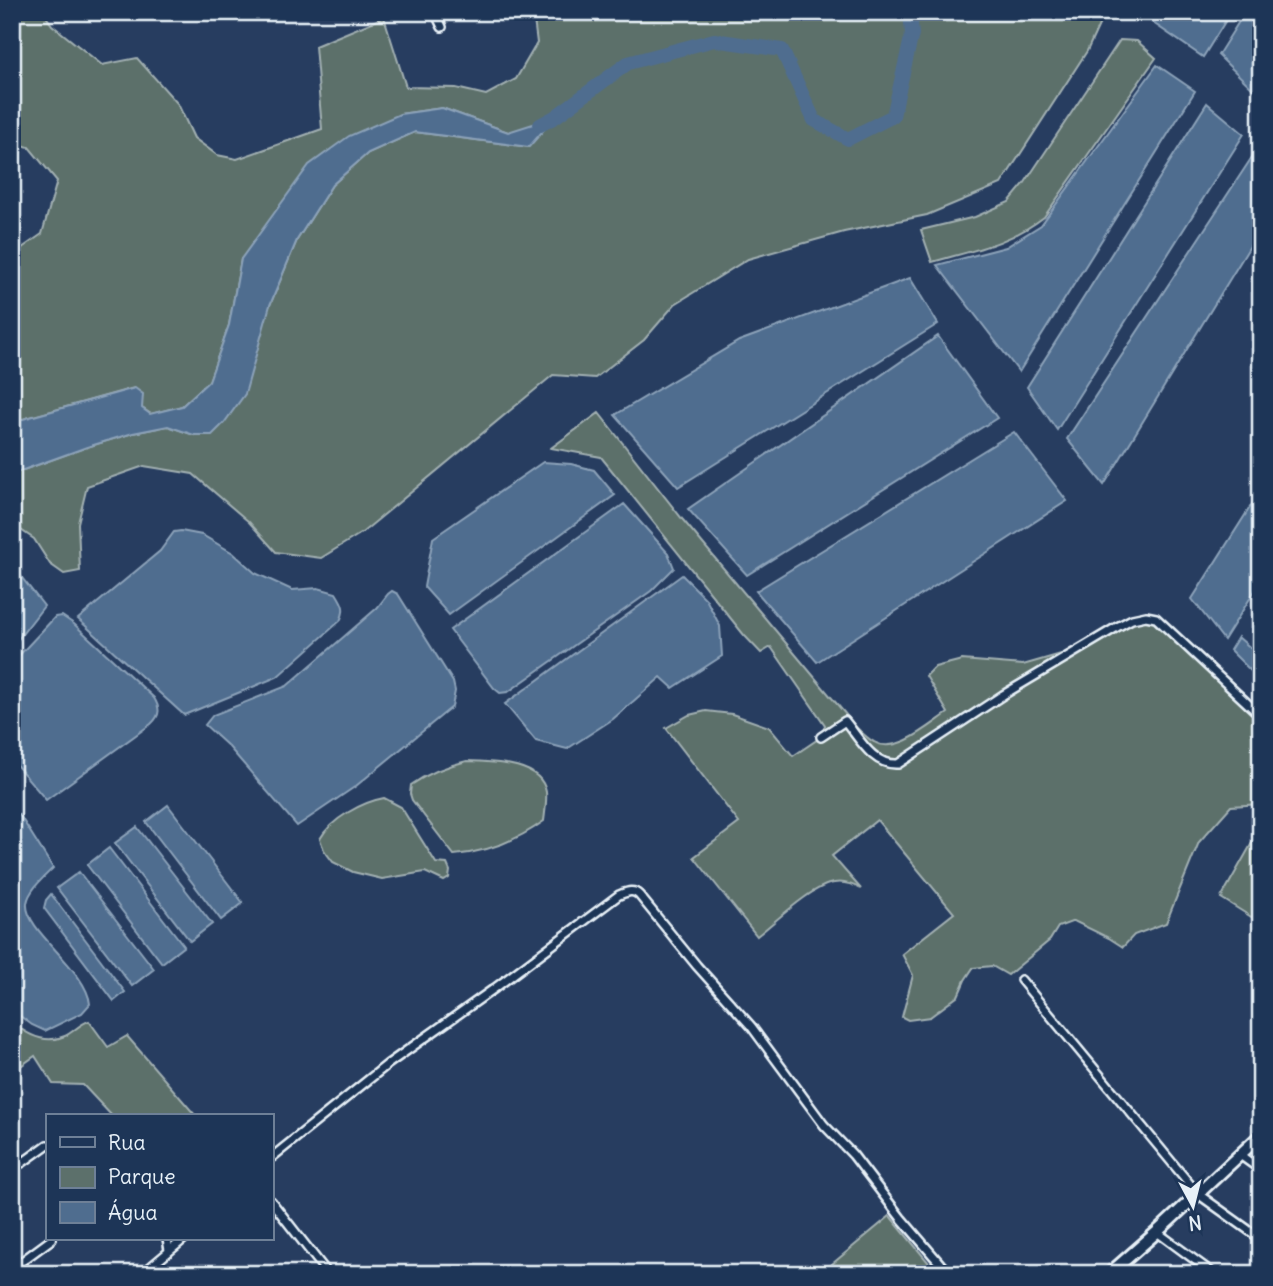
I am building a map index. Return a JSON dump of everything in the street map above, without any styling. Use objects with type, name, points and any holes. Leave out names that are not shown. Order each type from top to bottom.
[{"type":"street","points":[[435,12],[442,27]]},
{"type":"street","points":[[821,737],[845,721],[873,755],[888,765],[898,764],[1003,695],[1132,619],[1146,616],[1156,618],[1261,716]]},
{"type":"street","points":[[273,1156],[388,1064],[619,895],[631,891],[639,895],[751,1026],[824,1125],[853,1155],[901,1218],[949,1274]]},
{"type":"street","points":[[1021,980],[1198,1194],[1261,1239]]},
{"type":"street","points":[[1109,1274],[1261,1135]]},
{"type":"street","points":[[22,1163],[46,1146]]},
{"type":"street","points":[[1240,1155],[1261,1170]]},
{"type":"street","points":[[273,1204],[328,1274]]},
{"type":"street","points":[[1157,1232],[1214,1274]]},
{"type":"street","points":[[18,1264],[51,1240]]},
{"type":"street","points":[[167,1240],[169,1250]]},
{"type":"street","points":[[142,1274],[183,1240]]},
{"type":"green space","points":[[12,12],[43,12],[52,25],[102,65],[137,58],[178,104],[194,138],[217,155],[237,159],[322,129],[315,46],[384,17],[406,87],[456,88],[486,95],[516,79],[537,43],[533,12],[1105,12],[1087,51],[1001,184],[927,215],[844,232],[748,259],[675,304],[644,340],[595,378],[553,375],[363,532],[321,558],[276,552],[249,522],[193,474],[144,466],[87,486],[78,523],[80,571],[64,574],[50,564],[34,539],[12,524],[12,474],[133,433],[168,426],[194,435],[270,305],[297,240],[332,185],[368,153],[415,132],[529,147],[508,132],[442,108],[400,114],[241,259],[229,325],[209,381],[182,406],[151,414],[142,408],[134,388],[12,422],[12,255],[42,234],[57,181],[29,147],[12,142]]},
{"type":"green space","points":[[1120,40],[1137,41],[1156,58],[1044,217],[1004,240],[932,262],[921,230],[975,217],[1009,202],[1024,184]]},
{"type":"green space","points":[[599,413],[683,520],[857,728],[872,741],[883,745],[903,742],[948,713],[926,676],[935,667],[962,660],[1023,665],[1082,648],[1132,619],[1156,618],[1261,716],[1261,804],[1231,806],[1199,842],[1166,923],[1134,935],[1123,947],[1074,921],[1058,927],[1050,940],[1008,975],[992,966],[973,968],[958,996],[930,1017],[908,1020],[902,1017],[913,975],[902,954],[954,913],[877,820],[832,856],[861,889],[838,882],[825,885],[805,897],[757,936],[694,857],[739,823],[666,728],[689,715],[706,711],[732,714],[769,727],[793,756],[821,737],[825,725],[771,647],[761,653],[744,635],[601,457],[551,448]]},
{"type":"green space","points":[[467,761],[513,765],[535,774],[546,792],[544,821],[502,844],[454,855],[412,800],[411,785],[438,770]]},
{"type":"green space","points":[[384,798],[401,807],[436,863],[447,864],[449,878],[444,881],[425,872],[382,879],[353,872],[333,862],[320,839],[325,832],[348,813],[366,803]]},
{"type":"green space","points":[[1261,827],[1261,923],[1221,898]]},
{"type":"green space","points":[[89,1021],[108,1047],[127,1036],[194,1114],[110,1114],[83,1085],[53,1084],[35,1056],[12,1072],[12,1022],[30,1035],[43,1039],[58,1039]]},
{"type":"green space","points":[[890,1216],[938,1274],[820,1274]]},
{"type":"water","points":[[1137,12],[1231,12],[1203,57]]},
{"type":"water","points":[[1245,12],[1261,12],[1261,97],[1218,55]]},
{"type":"water","points":[[1157,65],[1195,91],[1019,372],[937,265],[1006,247],[1041,225]]},
{"type":"water","points":[[1207,103],[1244,134],[1057,430],[1027,387]]},
{"type":"water","points":[[442,108],[508,132],[555,117],[529,147],[415,132],[368,153],[332,185],[297,240],[270,305],[245,394],[212,435],[194,435],[168,426],[87,447],[12,474],[12,422],[135,388],[143,394],[142,408],[150,414],[182,406],[209,381],[229,325],[241,259],[309,165],[349,136],[400,114]]},
{"type":"water","points":[[1258,148],[1261,151],[1261,228],[1104,485],[1067,439]]},
{"type":"water","points":[[910,278],[938,324],[678,487],[615,415],[739,341]]},
{"type":"water","points":[[938,336],[997,418],[747,575],[688,509]]},
{"type":"water","points":[[1014,432],[1067,501],[817,662],[756,591]]},
{"type":"water","points":[[543,462],[571,464],[594,470],[615,495],[449,615],[424,587],[433,538]]},
{"type":"water","points":[[1261,490],[1261,581],[1224,640],[1192,599]]},
{"type":"water","points":[[624,504],[668,553],[674,568],[651,591],[508,692],[500,693],[450,630]]},
{"type":"water","points":[[174,532],[202,535],[233,553],[255,573],[292,590],[318,588],[336,593],[343,610],[340,621],[277,677],[184,715],[78,619],[160,551]]},
{"type":"water","points":[[12,565],[44,606],[12,647]]},
{"type":"water","points":[[682,575],[706,599],[720,626],[722,656],[673,688],[661,677],[613,719],[567,749],[536,741],[505,704]]},
{"type":"water","points":[[392,591],[398,594],[453,682],[455,691],[452,707],[356,786],[297,826],[229,747],[205,725],[213,715],[287,686],[377,608]]},
{"type":"water","points":[[62,616],[154,698],[158,711],[157,718],[151,724],[46,800],[12,760],[12,663],[55,617]]},
{"type":"water","points":[[1238,637],[1261,657],[1261,681],[1230,650]]},
{"type":"water","points":[[168,805],[243,903],[221,920],[146,822]]},
{"type":"water","points":[[19,814],[53,868],[31,893],[27,903],[29,914],[35,926],[78,977],[90,1004],[82,1013],[45,1031],[12,1010],[12,819]]},
{"type":"water","points":[[137,827],[212,924],[190,941],[115,843]]},
{"type":"water","points":[[109,848],[184,946],[162,963],[87,865]]},
{"type":"water","points":[[79,872],[154,969],[132,986],[57,888]]},
{"type":"water","points":[[51,894],[125,992],[114,1001],[44,908]]},
{"type":"waterway","points":[[540,125],[628,63],[714,40],[782,50],[814,120],[848,139],[893,116],[912,34],[910,12]]}]
